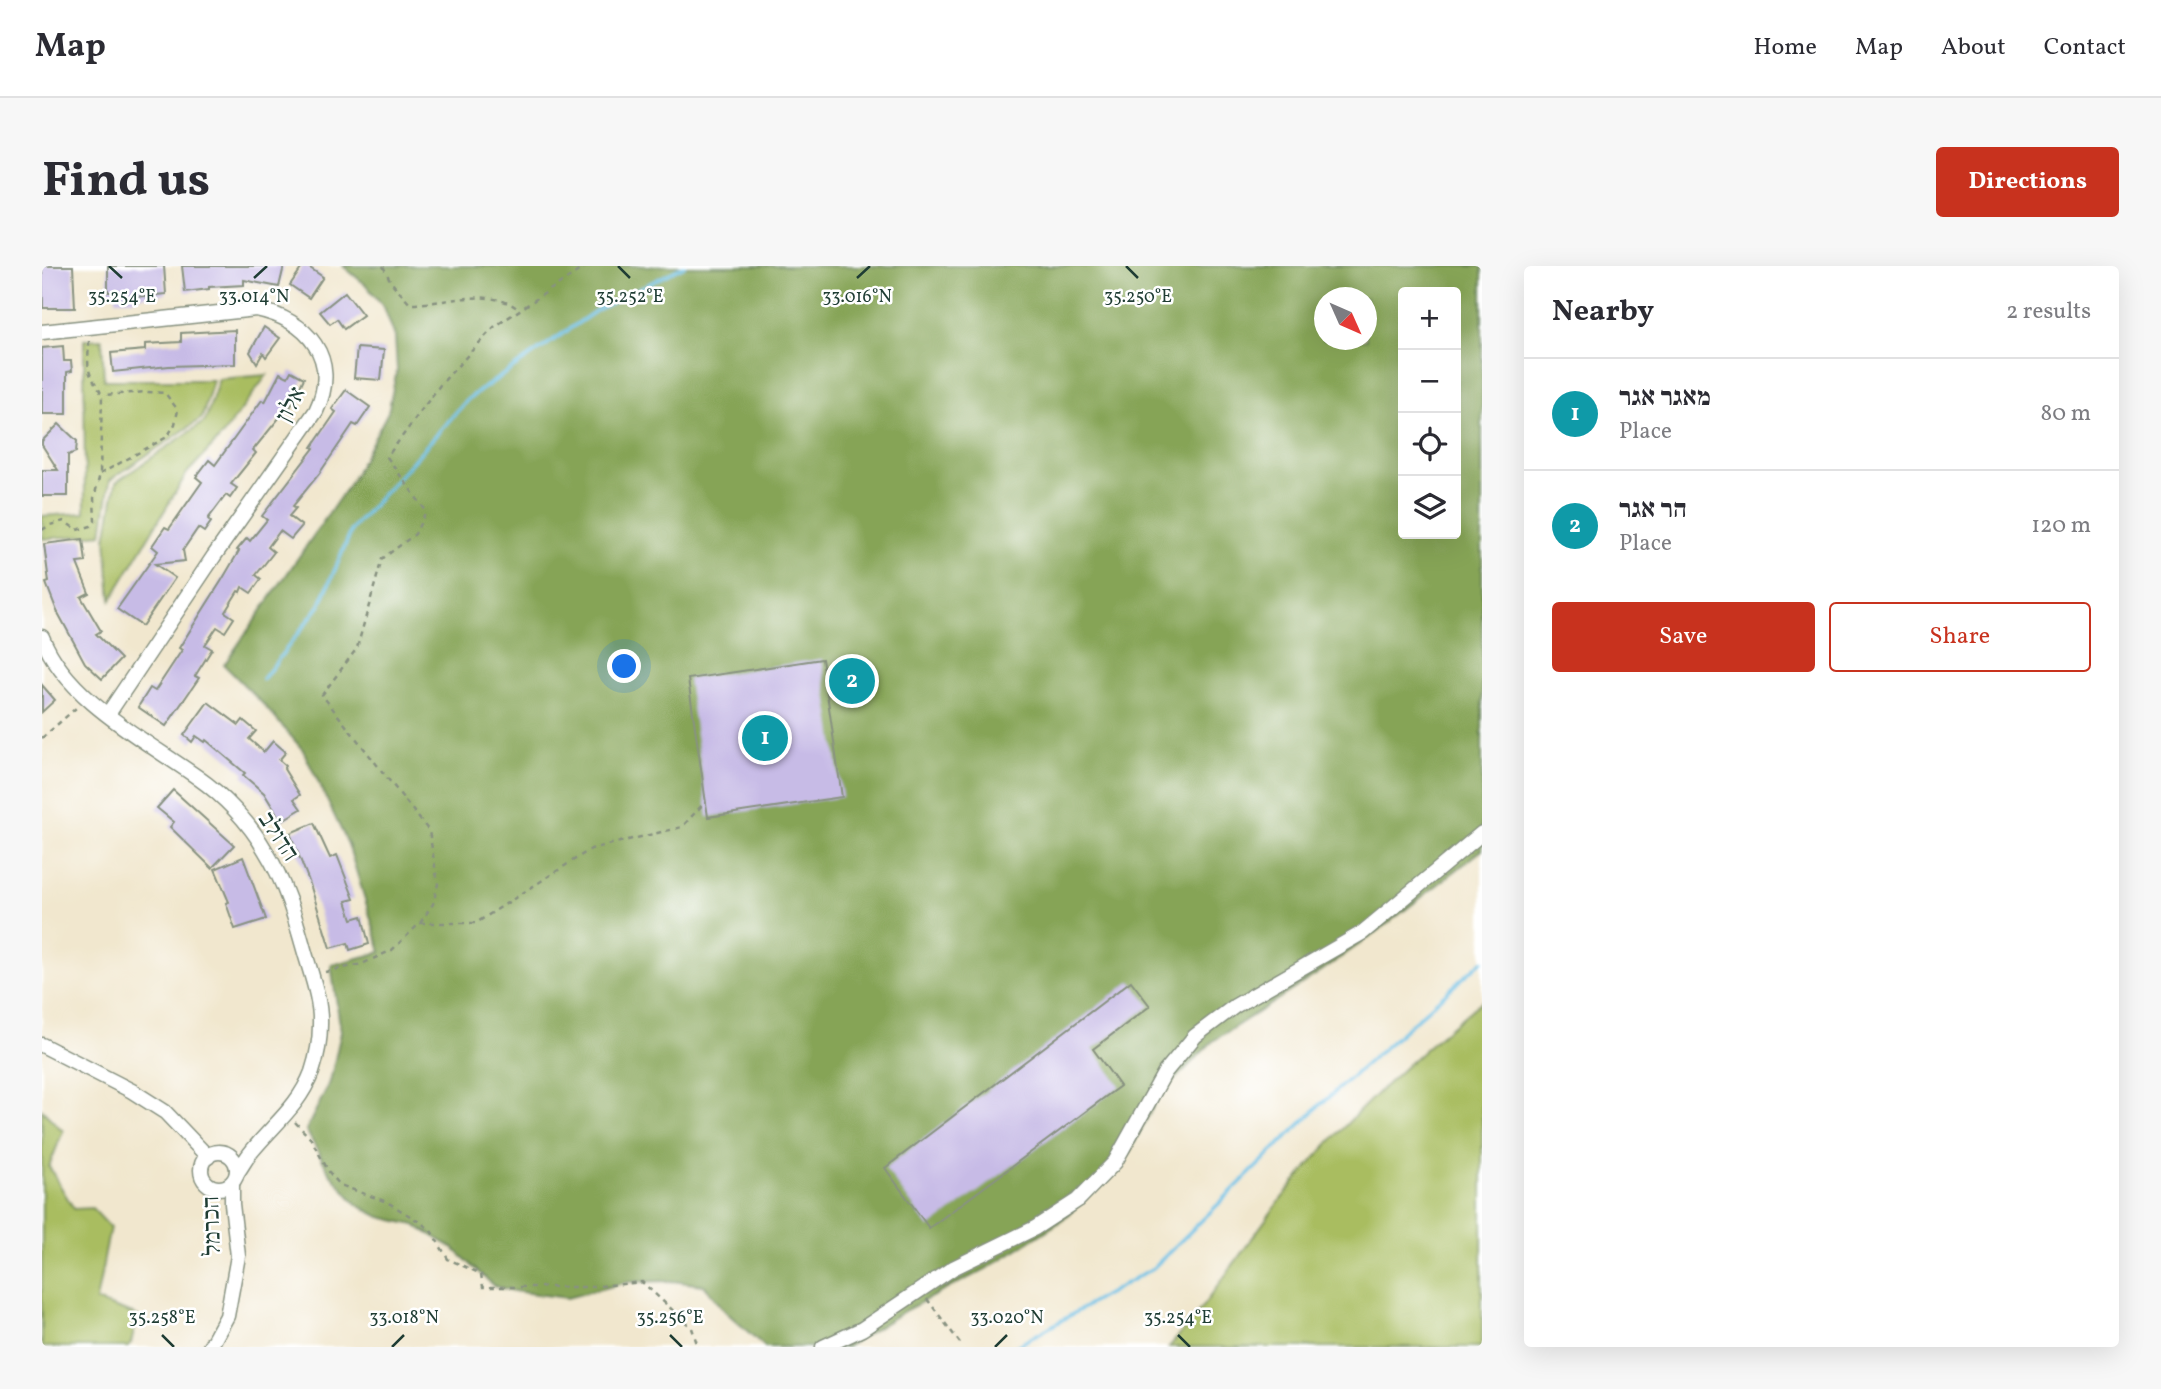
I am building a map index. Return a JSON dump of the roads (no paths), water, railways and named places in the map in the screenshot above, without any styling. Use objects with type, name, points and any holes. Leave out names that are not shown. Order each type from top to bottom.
[{"type":"street","name":"אלון","points":[[42,332],[256,309],[273,313],[303,330],[324,360],[326,379],[323,396],[302,434],[250,504],[108,715]]},
{"type":"street","name":"הדולב","points":[[42,637],[61,669],[87,697],[108,715],[201,779],[248,826],[265,849],[286,891],[317,994],[320,1023],[318,1049],[302,1095],[287,1115],[252,1151],[235,1178]]},
{"type":"street","points":[[823,1347],[862,1329],[953,1268],[1035,1228],[1078,1200],[1115,1162],[1164,1072],[1195,1036],[1235,1006],[1362,933],[1482,832]]},
{"type":"street","points":[[42,1045],[132,1091],[165,1112],[208,1157]]},
{"type":"street","name":"הדולב","points":[[223,1153],[246,1149],[272,1131]]},
{"type":"street","points":[[213,1153],[223,1153],[233,1159],[235,1178],[227,1186],[215,1188],[205,1181],[202,1167],[213,1153]]},
{"type":"street","name":"הכרמל","points":[[210,1347],[227,1316],[238,1256],[232,1204],[235,1178]]},
{"type":"waterway","points":[[263,679],[320,605],[352,529],[468,399],[597,310],[684,266]]},
{"type":"waterway","points":[[1015,1347],[1153,1268],[1321,1104],[1482,961]]},
{"type":"place","name":"הר אגר","points":[[852,681]]},
{"type":"place","name":"מאגר אגר","points":[[765,738]]}]
